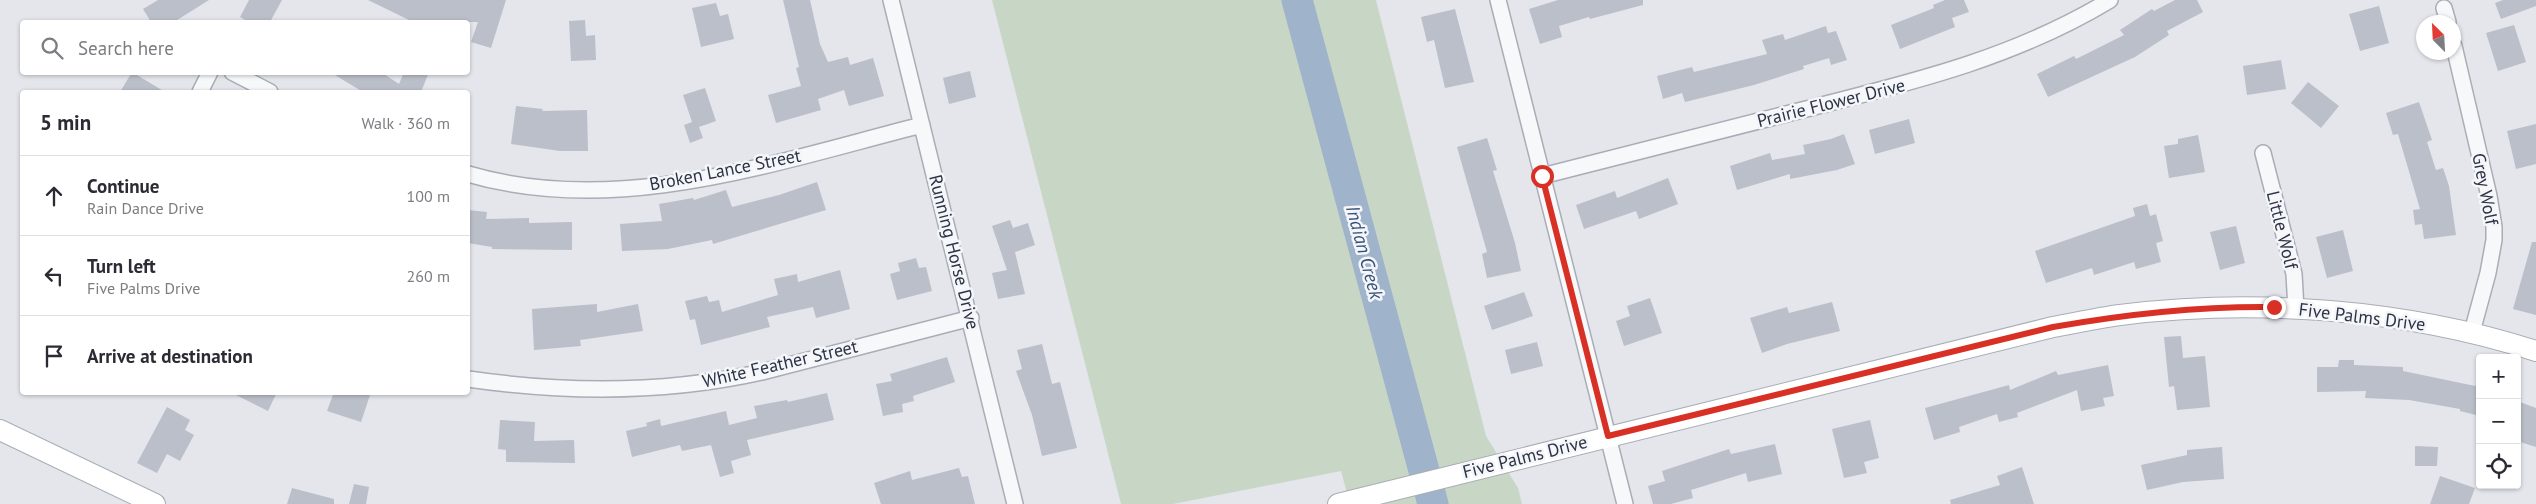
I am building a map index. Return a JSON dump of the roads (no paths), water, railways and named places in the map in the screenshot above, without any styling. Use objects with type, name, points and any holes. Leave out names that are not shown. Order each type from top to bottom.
[{"type":"street","name":"Running Horse Drive","points":[[891,0],[971,318],[1015,504]]},
{"type":"street","points":[[1498,0],[1625,504]]},
{"type":"street","name":"Prairie Flower Drive","points":[[1542,176],[1914,82],[1983,61],[2049,33],[2110,0]]},
{"type":"street","name":"Grey Wolf","points":[[2457,60],[2489,196],[2494,228],[2494,240],[2488,273],[2472,332]]},
{"type":"street","points":[[201,90],[208,75]]},
{"type":"street","points":[[238,75],[266,90]]},
{"type":"street","name":"Broken Lance Street","points":[[470,174],[559,191],[608,190],[672,184],[730,172],[922,125]]},
{"type":"street","name":"Little Wolf","points":[[2262,152],[2294,274],[2296,309]]},
{"type":"street","name":"Five Palms Drive","points":[[1338,504],[2053,327],[2120,315],[2237,307],[2337,312],[2472,332],[2536,351]]},
{"type":"street","name":"White Feather Street","points":[[470,379],[574,389],[628,390],[727,380],[971,318]]},
{"type":"street","points":[[0,430],[155,504]]},
{"type":"waterway","name":"Indian Creek","points":[[1297,0],[1433,504]]}]
